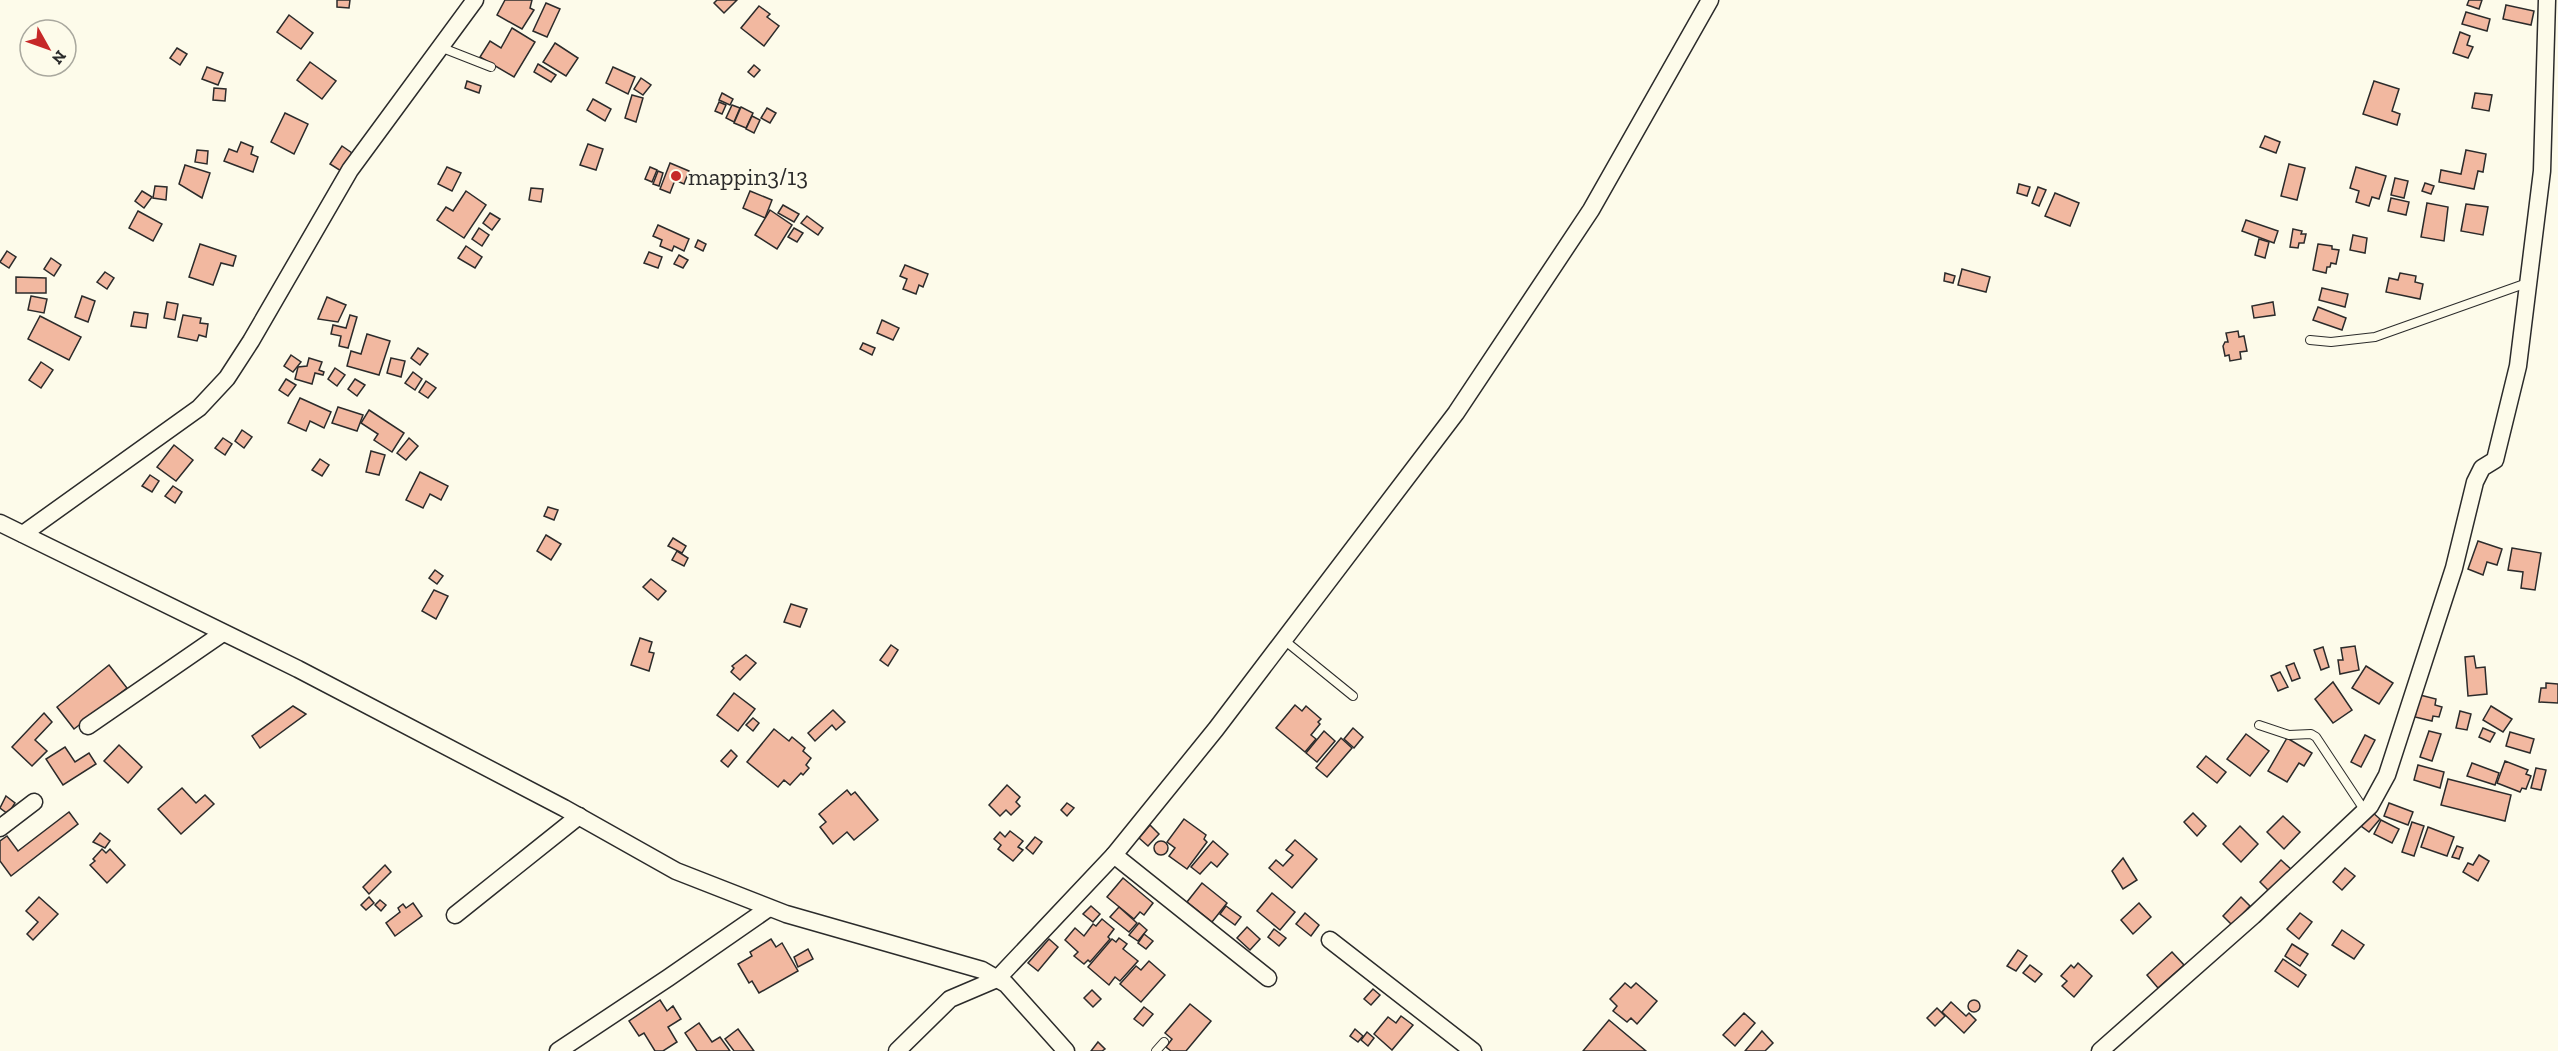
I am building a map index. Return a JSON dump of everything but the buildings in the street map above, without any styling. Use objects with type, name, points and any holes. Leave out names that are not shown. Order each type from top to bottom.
[{"type":"street","points":[[23,534],[199,408],[227,378],[251,341],[350,170],[475,0]]},
{"type":"street","points":[[897,1051],[950,999],[997,979],[1114,855],[1216,729],[1456,413],[1591,210],[1710,0]]},
{"type":"street","points":[[2100,1051],[2253,916],[2365,811],[2379,790],[2390,764],[2454,568],[2475,482],[2482,468],[2495,460],[2500,445],[2518,366],[2542,171],[2547,0]]},
{"type":"street","points":[[0,523],[298,669],[579,816],[676,871],[769,908],[982,970],[1006,984],[1066,1051]]},
{"type":"street","points":[[88,726],[223,633]]},
{"type":"street","points":[[0,828],[34,802]]},
{"type":"street","points":[[455,915],[579,816]]},
{"type":"street","points":[[1114,855],[1268,978]]},
{"type":"street","points":[[558,1051],[769,908]]},
{"type":"street","points":[[1330,940],[1473,1051]]},
{"type":"lane","points":[[440,48],[491,67]]},
{"type":"lane","points":[[2310,340],[2331,342],[2375,337],[2527,283]]},
{"type":"lane","points":[[1284,640],[1353,696]]},
{"type":"lane","points":[[2259,725],[2289,735],[2311,734],[2316,737],[2365,811]]},
{"type":"lane","points":[[1156,1051],[1164,1042]]},
{"type":"place","name":"mappin3/13","points":[[676,176]]}]
